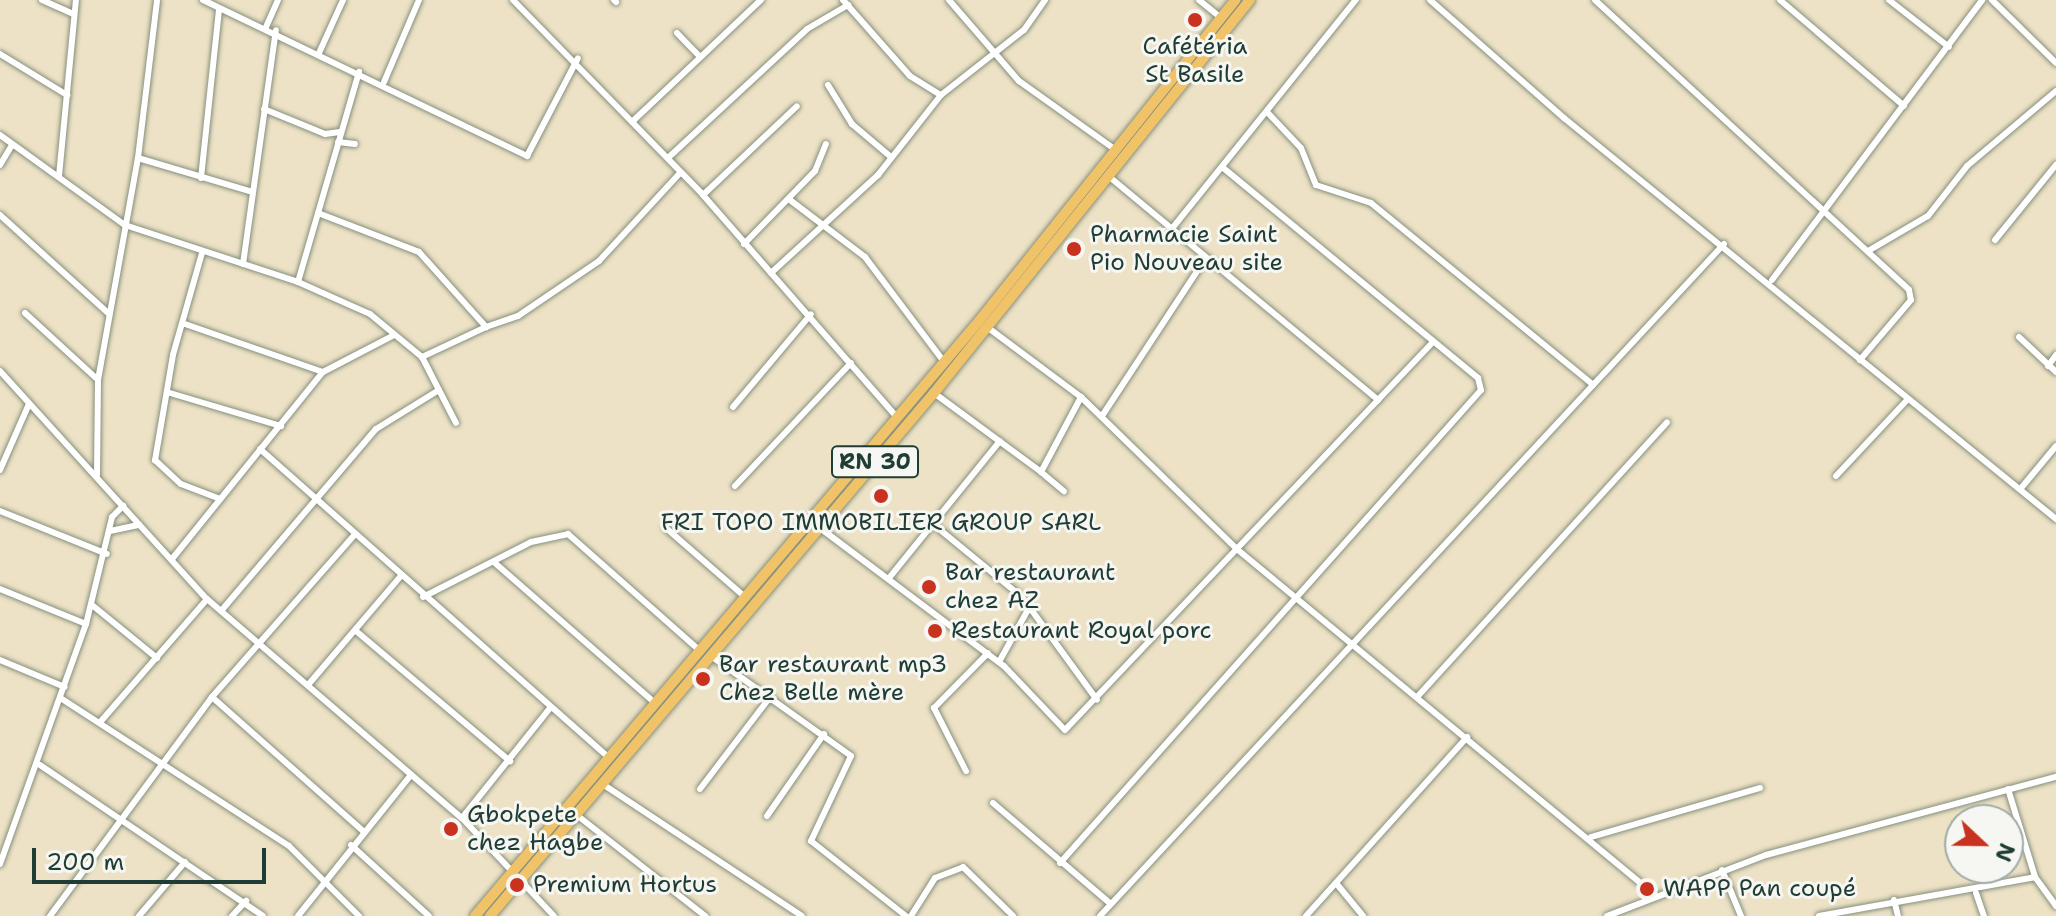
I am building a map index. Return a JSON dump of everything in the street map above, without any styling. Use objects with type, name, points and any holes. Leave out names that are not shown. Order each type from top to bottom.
[{"type":"main road","name":"RN 30","points":[[490,916],[609,758],[944,362],[1117,151],[1235,0]]},
{"type":"main road","name":"RN 30","points":[[475,916],[578,816],[1112,179],[1250,0]]},
{"type":"street","points":[[42,0],[74,14]]},
{"type":"street","points":[[59,176],[76,0]]},
{"type":"street","points":[[97,475],[98,380],[138,158],[157,0]]},
{"type":"street","points":[[203,0],[276,30],[527,156],[578,58]]},
{"type":"street","points":[[266,27],[278,0]]},
{"type":"street","points":[[319,53],[343,0]]},
{"type":"street","points":[[384,82],[419,0]]},
{"type":"street","points":[[513,0],[578,58],[744,244],[811,314],[897,417]]},
{"type":"street","points":[[634,120],[761,0]]},
{"type":"street","points":[[949,0],[1019,81],[1117,151]]},
{"type":"street","points":[[771,273],[822,222],[852,202],[941,95],[990,50],[1024,30],[1045,0]]},
{"type":"street","points":[[1199,0],[1221,18]]},
{"type":"street","points":[[1170,231],[1356,0]]},
{"type":"street","points":[[1430,0],[1441,3],[1564,118],[1772,280],[1907,400],[2022,487],[2056,519]]},
{"type":"street","points":[[1595,0],[1868,251],[1911,295],[1860,360]]},
{"type":"street","points":[[1780,0],[1904,106]]},
{"type":"street","points":[[1889,0],[1949,47]]},
{"type":"street","points":[[1772,280],[1826,213],[1982,0]]},
{"type":"street","points":[[1992,0],[2055,59]]},
{"type":"street","points":[[669,157],[807,29],[846,3],[910,76],[941,95]]},
{"type":"street","points":[[201,178],[219,9]]},
{"type":"street","points":[[243,264],[276,30]]},
{"type":"street","points":[[677,33],[699,56]]},
{"type":"street","points":[[0,54],[67,95]]},
{"type":"street","points":[[298,282],[359,72]]},
{"type":"street","points":[[828,85],[852,124],[891,157]]},
{"type":"street","points":[[1868,251],[1928,216],[1967,166],[2056,91]]},
{"type":"street","points":[[703,195],[797,106]]},
{"type":"street","points":[[264,109],[325,134],[337,146]]},
{"type":"street","points":[[1268,113],[1301,148],[1316,185],[1371,203],[1593,385]]},
{"type":"street","points":[[325,134],[340,132]]},
{"type":"street","points":[[0,135],[125,225],[202,253],[298,282],[361,309],[422,357],[456,423]]},
{"type":"street","points":[[337,146],[355,144]]},
{"type":"street","points":[[744,244],[790,200],[822,161],[826,144]]},
{"type":"street","points":[[0,165],[12,145]]},
{"type":"street","points":[[138,158],[253,192]]},
{"type":"street","points":[[1995,240],[2056,165]]},
{"type":"street","points":[[1060,863],[1481,390],[1478,378],[1223,168]]},
{"type":"street","points":[[422,357],[486,327],[518,316],[599,261],[680,173]]},
{"type":"street","points":[[1112,179],[1170,231],[1378,400]]},
{"type":"street","points":[[790,200],[865,257],[944,362]]},
{"type":"street","points":[[318,213],[419,252],[486,327]]},
{"type":"street","points":[[0,215],[109,314]]},
{"type":"street","points":[[1100,916],[1357,645],[1724,244]]},
{"type":"street","points":[[202,253],[155,460],[181,484],[220,499]]},
{"type":"street","points":[[1102,416],[1205,259]]},
{"type":"street","points":[[25,313],[98,380]]},
{"type":"street","points":[[733,407],[811,314]]},
{"type":"street","points":[[185,324],[323,372]]},
{"type":"street","points":[[987,327],[1081,397],[1238,550],[1591,837],[1655,895]]},
{"type":"street","points":[[172,559],[323,372],[394,335]]},
{"type":"street","points":[[2019,337],[2056,372]]},
{"type":"street","points":[[820,528],[999,662],[1062,730],[1097,700],[1432,343]]},
{"type":"street","points":[[2048,366],[2056,355]]},
{"type":"street","points":[[735,486],[851,363]]},
{"type":"street","points":[[0,371],[207,599],[462,818],[554,916]]},
{"type":"street","points":[[221,611],[376,429],[439,390]]},
{"type":"street","points":[[170,393],[281,426]]},
{"type":"street","points":[[934,393],[1064,491]]},
{"type":"street","points":[[1041,472],[1081,397]]},
{"type":"street","points":[[1836,476],[1907,400]]},
{"type":"street","points":[[0,470],[29,404]]},
{"type":"street","points":[[1418,696],[1667,422]]},
{"type":"street","points":[[889,578],[1000,441]]},
{"type":"street","points":[[2022,487],[2056,446]]},
{"type":"street","points":[[260,449],[400,577],[609,758]]},
{"type":"street","points":[[0,864],[40,765],[92,605],[107,554],[110,531],[123,506]]},
{"type":"street","points":[[0,511],[107,554]]},
{"type":"street","points":[[933,524],[1030,606],[1097,700]]},
{"type":"street","points":[[110,531],[139,525]]},
{"type":"street","points":[[666,528],[744,596]]},
{"type":"street","points":[[50,916],[123,823],[212,697],[262,644],[355,534]]},
{"type":"street","points":[[423,597],[531,542],[568,534],[699,650]]},
{"type":"street","points":[[495,563],[655,703]]},
{"type":"street","points":[[308,685],[400,577]]},
{"type":"street","points":[[0,589],[86,624]]},
{"type":"street","points":[[102,720],[207,599]]},
{"type":"street","points":[[92,605],[157,658]]},
{"type":"street","points":[[999,662],[1030,606]]},
{"type":"street","points":[[356,631],[510,761]]},
{"type":"street","points":[[966,771],[934,708],[988,653]]},
{"type":"street","points":[[711,656],[851,756],[850,767],[811,841],[909,916],[935,878],[963,867],[1013,916]]},
{"type":"street","points":[[0,660],[65,687]]},
{"type":"street","points":[[212,697],[363,831]]},
{"type":"street","points":[[700,789],[770,697]]},
{"type":"street","points":[[62,699],[102,720],[163,764],[283,841],[359,916]]},
{"type":"street","points":[[462,818],[550,708]]},
{"type":"street","points":[[767,816],[824,734]]},
{"type":"street","points":[[1306,916],[1467,737]]},
{"type":"street","points":[[40,765],[123,823],[246,901],[263,916]]},
{"type":"street","points":[[298,916],[322,879],[411,775]]},
{"type":"street","points":[[1607,916],[1722,870],[2056,777]]},
{"type":"street","points":[[604,785],[802,916]]},
{"type":"street","points":[[1591,837],[1760,788]]},
{"type":"street","points":[[2008,789],[2035,877],[2056,906]]},
{"type":"street","points":[[993,803],[1111,904]]},
{"type":"street","points":[[578,816],[705,916]]},
{"type":"street","points":[[0,841],[8,844]]},
{"type":"street","points":[[351,845],[429,916]]},
{"type":"street","points":[[139,916],[185,862]]},
{"type":"street","points":[[1722,870],[1741,916]]},
{"type":"street","points":[[1819,916],[1894,900],[1976,893],[2035,877]]},
{"type":"street","points":[[1336,883],[1363,916]]},
{"type":"street","points":[[1976,893],[1984,916]]},
{"type":"street","points":[[1894,900],[1898,916]]},
{"type":"street","points":[[232,916],[246,901]]},
{"type":"place","name":"Cafétéria St Basile","points":[[1195,20]]},
{"type":"place","name":"Pharmacie Saint Pio Nouveau site","points":[[1074,249]]},
{"type":"place","name":"FRI TOPO IMMOBILIER GROUP SARL","points":[[881,496]]},
{"type":"place","name":"Bar restaurant chez AZ","points":[[929,587]]},
{"type":"place","name":"Restaurant Royal porc","points":[[935,631]]},
{"type":"place","name":"Bar restaurant mp3 Chez Belle mère","points":[[703,679]]},
{"type":"place","name":"Gbokpete chez Hagbe","points":[[451,829]]},
{"type":"place","name":"Premium Hortus","points":[[517,885]]},
{"type":"place","name":"WAPP Pan coupé","points":[[1647,889]]}]
